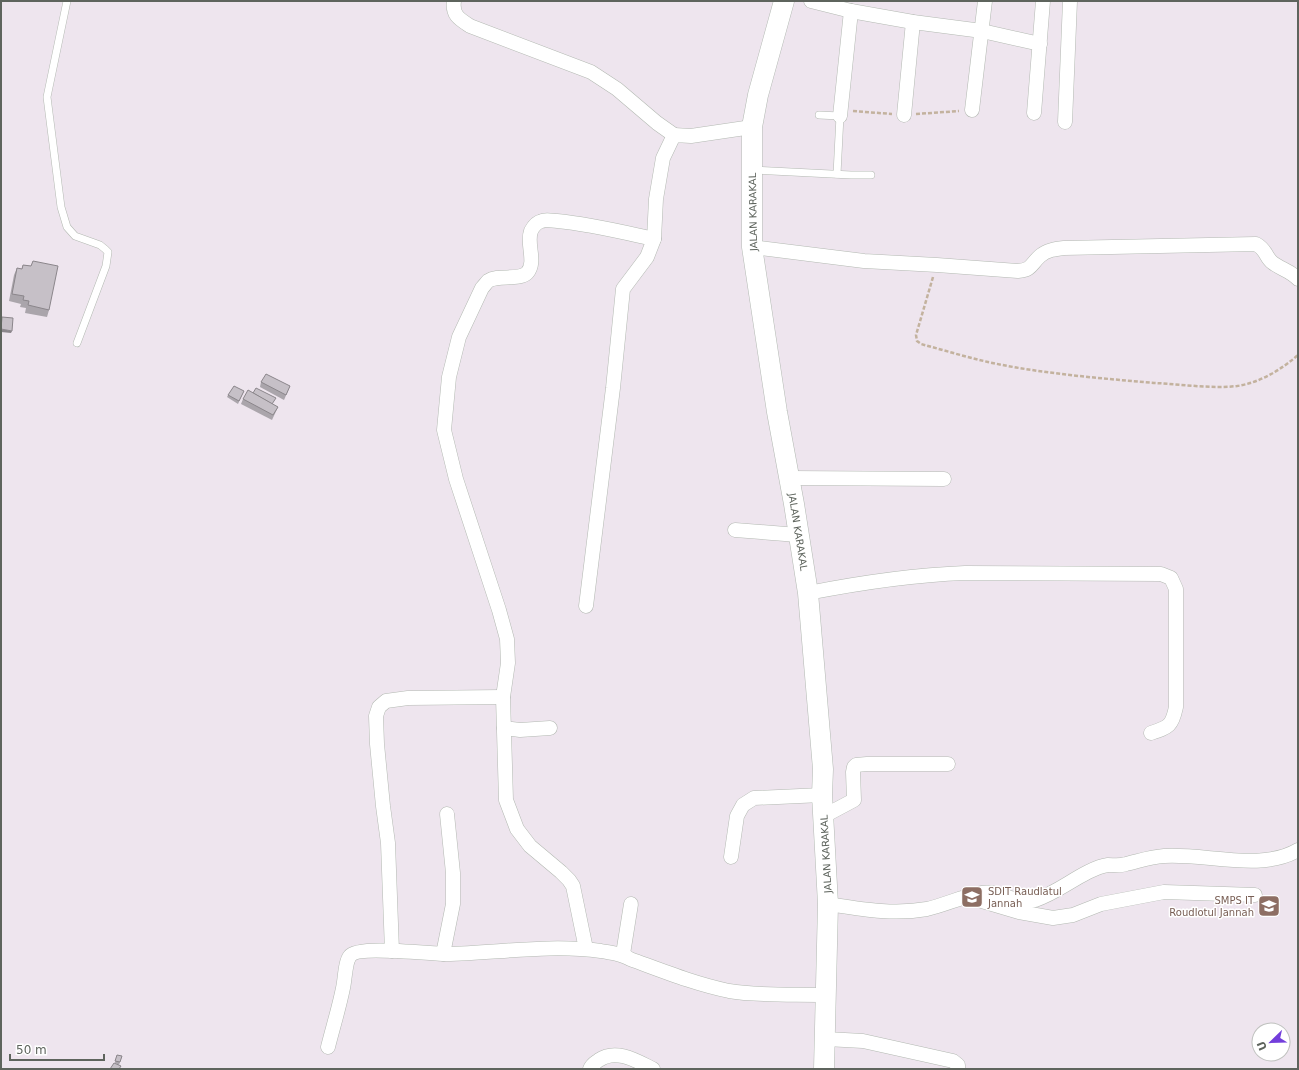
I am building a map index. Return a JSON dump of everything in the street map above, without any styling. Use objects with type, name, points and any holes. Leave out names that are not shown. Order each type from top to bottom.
[{"type":"main road","name":"JALAN KARAKAL","points":[[784,1],[758,96],[752,127],[752,247],[769,366],[808,593],[822,769],[828,904],[825,995],[826,1039],[824,1069]]},
{"type":"street","points":[[454,1],[453,7],[458,18],[470,26],[591,72],[617,89],[657,123],[674,135],[691,136],[752,127]]},
{"type":"street","points":[[811,1],[851,11],[913,22],[982,31],[1040,44]]},
{"type":"street","points":[[972,110],[985,1]]},
{"type":"street","points":[[1034,113],[1043,1]]},
{"type":"street","points":[[1065,122],[1070,1]]},
{"type":"street","points":[[840,113],[851,11]]},
{"type":"street","points":[[904,116],[913,22]]},
{"type":"street","points":[[586,606],[613,388],[623,289],[647,257],[654,240],[656,199],[663,158],[674,135]]},
{"type":"street","points":[[586,949],[573,886],[561,872],[530,846],[517,829],[506,800],[503,697],[508,663],[507,639],[500,610],[456,479],[444,430],[449,377],[459,337],[482,288],[488,281],[493,279],[521,276],[529,270],[531,263],[530,237],[532,230],[543,220],[572,222],[610,229],[654,240]]},
{"type":"street","points":[[752,247],[864,261],[1024,271],[1031,267],[1040,256],[1050,250],[1064,248],[1256,244],[1263,248],[1272,262],[1289,271],[1298,279]]},
{"type":"street","points":[[789,478],[944,479]]},
{"type":"street","points":[[735,530],[798,535]]},
{"type":"street","points":[[808,593],[852,584],[965,572],[1161,574],[1171,578],[1176,589],[1176,707],[1173,720],[1164,729],[1151,733]]},
{"type":"street","points":[[392,951],[388,843],[382,806],[376,744],[376,716],[379,707],[386,701],[408,698],[503,697]]},
{"type":"street","points":[[504,728],[520,730],[550,728]]},
{"type":"street","points":[[824,816],[854,800],[853,772],[856,765],[948,764]]},
{"type":"street","points":[[731,857],[737,816],[743,805],[754,798],[822,795]]},
{"type":"street","points":[[443,954],[453,904],[447,814]]},
{"type":"street","points":[[828,904],[878,912],[899,912],[927,909],[982,892],[999,893],[1020,901],[1033,900],[1050,894],[1074,879],[1099,867],[1107,865],[1119,866],[1150,857],[1165,856],[1194,856],[1225,860],[1266,860],[1290,854],[1298,850]]},
{"type":"street","points":[[971,896],[975,899],[1019,912],[1053,918],[1074,915],[1101,904],[1164,892],[1255,895]]},
{"type":"street","points":[[623,954],[631,904]]},
{"type":"street","points":[[328,1047],[343,989],[347,962],[350,955],[358,951],[443,954],[539,948],[586,949],[623,954],[630,959],[699,984],[731,991],[825,995]]},
{"type":"street","points":[[826,1039],[863,1041],[886,1045],[952,1061],[958,1066],[958,1069]]},
{"type":"street","points":[[590,1069],[592,1065],[604,1057],[617,1055],[628,1057],[653,1069]]},
{"type":"lane","points":[[67,1],[47,97],[61,207],[67,227],[75,236],[100,245],[108,252],[106,266],[77,343]]},
{"type":"lane","points":[[820,115],[840,113],[837,174]]},
{"type":"lane","points":[[752,170],[871,175]]},
{"type":"path","points":[[840,113],[904,116],[972,110]]},
{"type":"path","points":[[937,265],[916,335],[917,342],[989,362],[1048,373],[1211,387],[1238,386],[1265,378],[1288,364],[1298,355]]},
{"type":"building","points":[[33,261],[58,266],[49,310],[28,305],[29,301],[23,300],[24,296],[12,294],[17,268],[22,269],[23,265],[31,266]]},
{"type":"building","points":[[2,317],[13,318],[12,331],[1,329]]},
{"type":"building","points":[[266,374],[290,386],[286,395],[261,382]]},
{"type":"building","points":[[234,386],[244,391],[239,401],[228,395]]},
{"type":"building","points":[[256,388],[276,398],[272,404],[253,393]]},
{"type":"building","points":[[248,390],[278,407],[273,415],[243,399]]},
{"type":"building","points":[[117,1055],[122,1056],[120,1062],[115,1061]]},
{"type":"building","points":[[114,1063],[121,1066],[119,1069],[110,1069]]},
{"type":"place","name":"SDIT Raudlatul Jannah","points":[[972,897]]},
{"type":"place","name":"SMPS IT Roudlotul Jannah","points":[[1269,906]]}]
